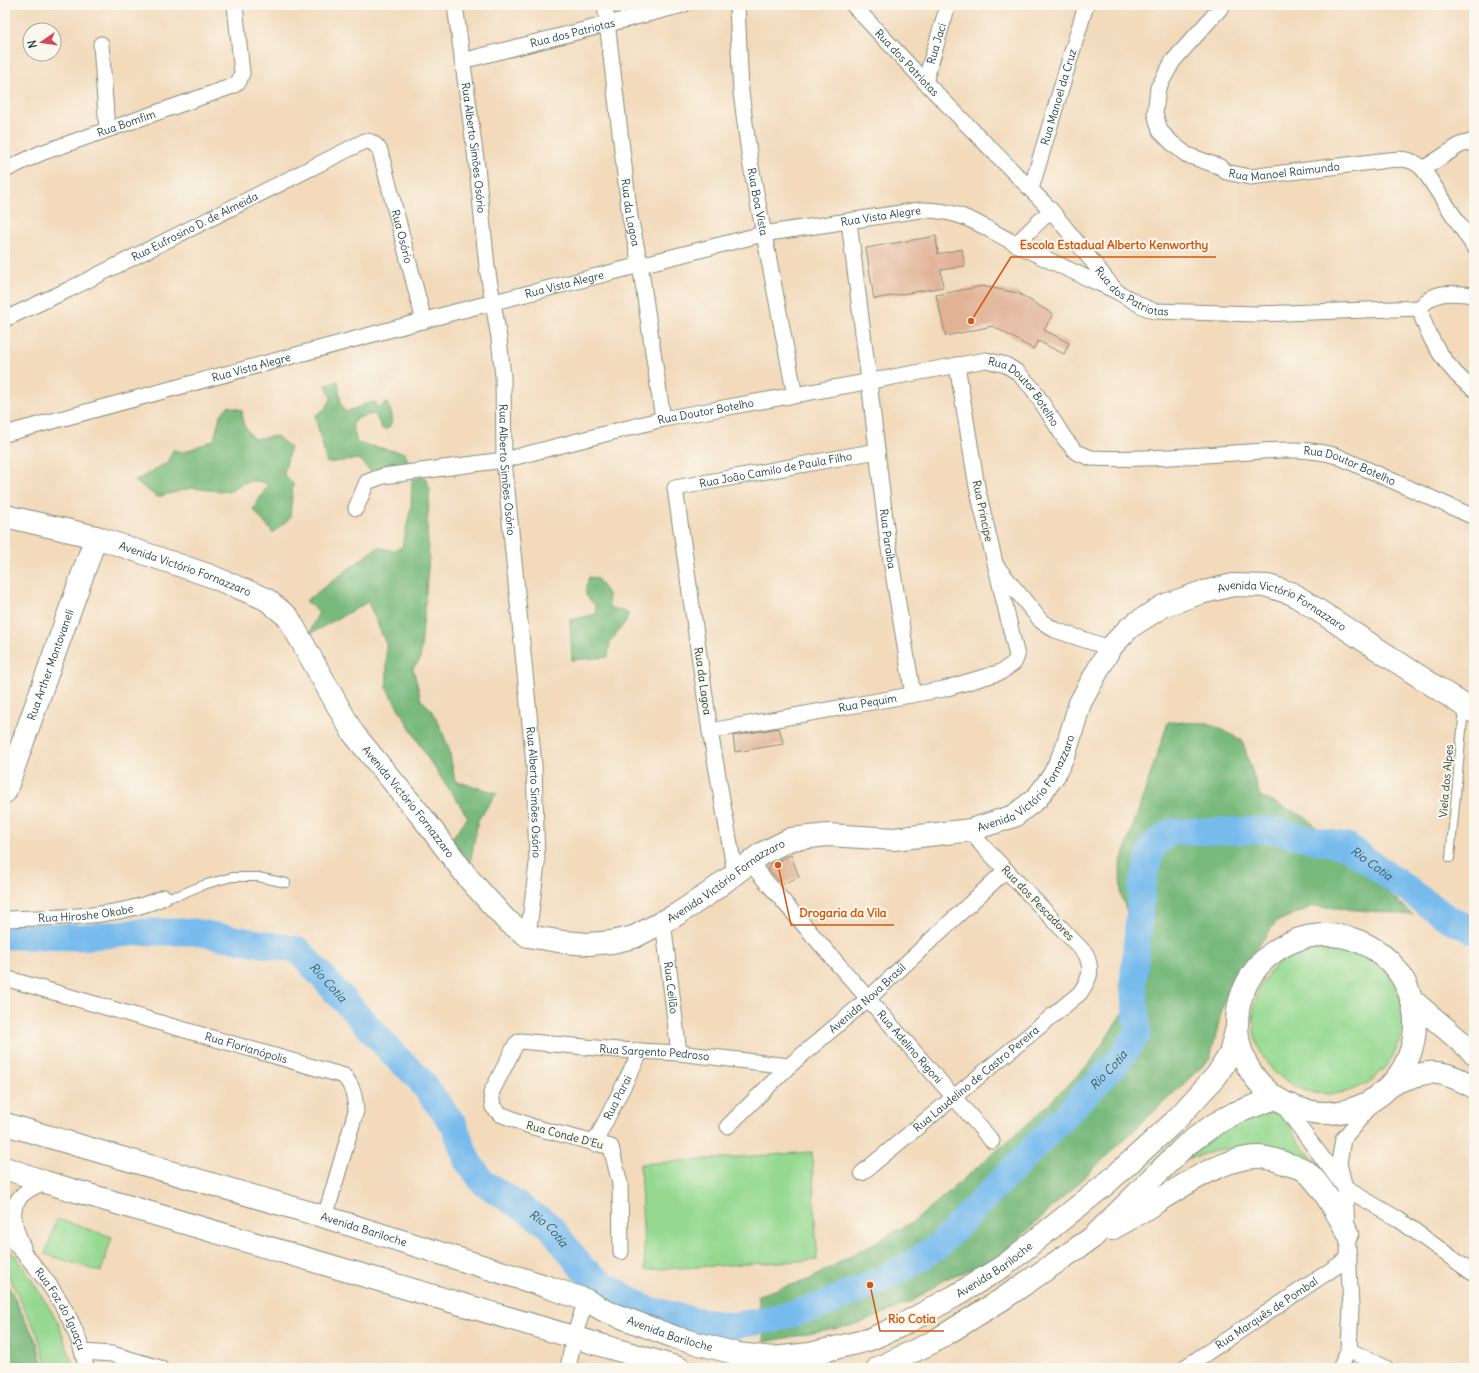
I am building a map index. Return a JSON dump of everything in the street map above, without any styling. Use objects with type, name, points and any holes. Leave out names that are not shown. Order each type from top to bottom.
[{"type":"main road","name":"Avenida Victório Fornazzaro","points":[[5,516],[96,537],[247,590],[266,599],[288,617],[353,733],[423,818],[469,879],[506,920],[528,936],[564,942],[589,944],[612,942],[634,937],[708,894],[761,854],[791,839],[828,834],[894,839],[971,830],[1014,816],[1037,798],[1054,775],[1066,750],[1080,703],[1110,648],[1130,627],[1164,606],[1200,593],[1233,585],[1268,586],[1293,594],[1469,709]]},
{"type":"main road","name":"Rua Arther Montovaneli","points":[[5,792],[96,537]]},
{"type":"main road","points":[[1386,1089],[1405,1065],[1413,1044],[1415,1022],[1411,999],[1399,974],[1390,962],[1374,949],[1354,940],[1333,935],[1312,936],[1292,942],[1279,949],[1257,967],[1246,985],[1239,1006],[1237,1027],[1243,1055],[1257,1080],[1277,1099],[1297,1108],[1317,1113],[1338,1113],[1357,1108],[1386,1089],[1426,1072],[1444,1073],[1456,1077],[1474,1087]]},
{"type":"main road","points":[[1411,999],[1474,1053]]},
{"type":"main road","name":"Avenida Bariloche","points":[[5,1124],[325,1217],[586,1300],[605,1311],[676,1338],[738,1354],[773,1358],[810,1354],[838,1348],[875,1337],[900,1326],[955,1296],[1005,1265],[1106,1184],[1165,1131],[1212,1081],[1230,1054],[1237,1027]]},
{"type":"main road","points":[[1092,1238],[1186,1146],[1234,1113],[1277,1099]]},
{"type":"main road","points":[[878,1368],[933,1342],[1001,1300],[1092,1238],[1131,1219],[1184,1185],[1232,1162],[1258,1157],[1281,1161],[1306,1171],[1332,1205],[1348,1233]]},
{"type":"main road","points":[[5,1168],[45,1182],[679,1368]]},
{"type":"street","name":"Rua Bomfim","points":[[5,170],[41,153],[107,129],[228,89],[239,81],[242,73],[236,5]]},
{"type":"street","name":"Rua Alberto Simões Osório","points":[[455,5],[477,167],[487,267],[503,377],[504,460],[536,784],[537,864],[528,936]]},
{"type":"street","name":"Rua da Lagoa","points":[[605,5],[630,217],[640,264],[664,419]]},
{"type":"street","name":"Rua dos Patriotas","points":[[462,61],[683,5]]},
{"type":"street","name":"Rua Boa Vista","points":[[737,5],[741,92],[750,161],[762,234],[795,396]]},
{"type":"street","name":"Rua dos Patriotas","points":[[853,5],[925,82],[1051,210],[1116,292],[1142,306],[1154,311],[1256,314],[1420,308]]},
{"type":"street","name":"Rua Jaci","points":[[925,82],[948,5]]},
{"type":"street","name":"Rua Manoel da Cruz","points":[[1031,189],[1086,5]]},
{"type":"street","name":"Rua Manoel Raimundo","points":[[1223,5],[1178,56],[1158,88],[1155,113],[1160,131],[1173,144],[1187,155],[1221,167],[1226,172],[1250,177],[1399,159],[1415,161],[1423,169]]},
{"type":"street","points":[[101,44],[107,129]]},
{"type":"street","name":"Rua Eufrosino D. de Almeida","points":[[5,319],[70,289],[360,142],[371,141],[380,151]]},
{"type":"street","points":[[1474,141],[1460,144],[1423,169],[1474,247]]},
{"type":"street","name":"Rua Osório","points":[[380,151],[424,321]]},
{"type":"street","name":"Rua Vista Alegre","points":[[5,434],[424,321],[640,264],[762,234],[849,222],[920,210],[937,210],[966,216],[1016,244],[1116,292]]},
{"type":"street","points":[[1016,244],[1051,210]]},
{"type":"street","name":"Rua Paraíba","points":[[849,222],[870,381],[887,536],[913,695]]},
{"type":"street","points":[[1474,295],[1439,293],[1428,298],[1420,308],[1423,322],[1431,338],[1459,378],[1474,389]]},
{"type":"street","name":"Rua Doutor Botelho","points":[[356,508],[367,482],[373,478],[504,460],[664,419],[986,360],[1006,365],[1017,372],[1033,389],[1065,439],[1076,452],[1091,458],[1186,456],[1282,449],[1319,451],[1337,456],[1474,517]]},
{"type":"street","name":"Rua Principe","points":[[957,365],[977,487],[1016,656]]},
{"type":"street","name":"Rua João Camilo de Paula Filho","points":[[675,488],[877,451]]},
{"type":"street","name":"Rua da Lagoa","points":[[675,488],[710,731],[742,868]]},
{"type":"street","points":[[995,564],[1041,621],[1055,630],[1110,648]]},
{"type":"street","name":"Rua Pequim","points":[[710,731],[944,689],[1001,672],[1014,663],[1016,656]]},
{"type":"street","name":"Rua dos Pescadores","points":[[971,830],[1006,870],[1086,954],[1090,964],[1091,973],[1088,982]]},
{"type":"street","name":"Rua Adelino Rigoni","points":[[742,868],[869,998],[956,1097],[992,1141]]},
{"type":"street","name":"Avenida Nova Brasil","points":[[728,1126],[789,1066],[869,998],[1006,870]]},
{"type":"street","name":"Rua Hiroshe Okabe","points":[[5,919],[88,916],[149,904],[164,896]]},
{"type":"street","name":"Rua Ceilão","points":[[663,921],[679,1053]]},
{"type":"street","name":"Rua Florianópolis","points":[[5,978],[344,1076],[349,1082],[355,1096],[356,1110],[325,1217]]},
{"type":"street","name":"Rua Laudelino de Castro Pereira","points":[[862,1173],[1080,994],[1088,982]]},
{"type":"street","name":"Rua Sargento Pedroso","points":[[520,1041],[679,1053],[789,1066]]},
{"type":"street","name":"Rua Conde D'Eu","points":[[520,1041],[516,1044],[491,1093],[493,1107],[500,1114],[533,1127],[610,1147],[620,1184],[621,1252]]},
{"type":"street","name":"Rua Parai","points":[[594,1144],[641,1051]]},
{"type":"street","points":[[1340,1368],[1349,1350],[1351,1306],[1345,1188],[1339,1163],[1343,1139],[1386,1089]]},
{"type":"street","points":[[1277,1099],[1345,1188],[1398,1219],[1474,1274]]},
{"type":"street","name":"Rua Foz do Iguaçu","points":[[27,1255],[17,1233],[13,1219],[13,1209],[15,1202],[21,1194],[29,1188],[45,1182]]},
{"type":"street","name":"Rua Foz do Iguaçu","points":[[5,1233],[27,1255],[50,1284],[69,1317],[83,1352],[86,1368]]},
{"type":"street","name":"Rua Marquês de Pombal","points":[[1184,1368],[1349,1258]]},
{"type":"street","points":[[568,1368],[574,1337],[586,1300]]},
{"type":"street","points":[[1349,1350],[1385,1368]]},
{"type":"street","points":[[83,1352],[112,1354],[160,1368]]},
{"type":"lane","name":"Viela dos Alpes","points":[[1450,858],[1469,709]]},
{"type":"lane","points":[[164,896],[179,895],[203,884],[232,877],[258,877],[286,883]]},
{"type":"green space","points":[[338,381],[341,405],[345,412],[375,402],[379,408],[386,402],[391,412],[392,419],[388,429],[382,429],[375,414],[360,417],[352,424],[357,443],[405,453],[410,468],[371,472],[359,459],[327,463],[315,416],[326,408],[331,399],[326,385]]},
{"type":"green space","points":[[228,406],[242,410],[243,423],[253,439],[277,436],[290,448],[284,474],[293,483],[290,518],[273,533],[253,509],[268,485],[263,482],[253,481],[243,483],[229,492],[191,488],[157,497],[135,481],[168,462],[173,450],[184,452],[214,440],[220,416]]},
{"type":"green space","points":[[425,477],[430,489],[427,526],[429,557],[420,660],[413,668],[421,700],[430,708],[440,726],[449,749],[455,781],[497,793],[478,820],[470,864],[451,839],[468,817],[429,760],[387,689],[386,644],[368,602],[308,635],[319,612],[306,601],[378,547],[393,551],[402,547],[411,507],[412,479]]},
{"type":"green space","points":[[589,577],[597,578],[608,594],[609,607],[628,613],[626,621],[610,642],[608,657],[572,660],[570,620],[596,614],[595,605],[588,598],[586,592]]},
{"type":"green space","points":[[1168,722],[1208,723],[1242,740],[1260,796],[1305,817],[1413,915],[1313,906],[1276,922],[1227,989],[1210,1059],[997,1259],[945,1279],[913,1301],[856,1325],[764,1342],[758,1295],[808,1280],[916,1220],[1030,1122],[1090,1063],[1148,973],[1121,895],[1120,865]]},
{"type":"green space","points":[[1328,944],[1350,947],[1370,957],[1381,966],[1390,977],[1400,997],[1403,1019],[1400,1041],[1390,1061],[1381,1072],[1370,1081],[1350,1091],[1328,1094],[1306,1091],[1286,1081],[1275,1072],[1266,1061],[1256,1041],[1253,1019],[1256,997],[1266,977],[1275,966],[1286,957],[1306,947]]},
{"type":"green space","points":[[1250,1113],[1278,1113],[1288,1123],[1299,1143],[1319,1166],[1288,1151],[1245,1146],[1222,1149],[1186,1159]]},
{"type":"green space","points":[[812,1152],[817,1260],[645,1270],[640,1164]]},
{"type":"green space","points":[[57,1219],[112,1237],[101,1272],[45,1254]]},
{"type":"green space","points":[[5,1246],[17,1257],[58,1322],[74,1368],[47,1368],[38,1336],[5,1269]]},
{"type":"green space","points":[[5,1279],[37,1343],[43,1368],[5,1368]]},
{"type":"building","points":[[936,236],[938,254],[962,249],[965,266],[941,270],[943,287],[874,299],[866,248]]},
{"type":"building","points":[[982,286],[1018,293],[1053,314],[1044,330],[1069,343],[1064,354],[1038,341],[1033,349],[993,326],[946,336],[936,295]]},
{"type":"building","points":[[779,728],[784,744],[735,752],[733,736]]},
{"type":"building","points":[[791,855],[799,877],[782,884],[769,870],[770,864]]},
{"type":"waterway","name":"Rio Cotia","points":[[5,936],[80,937],[142,932],[194,932],[298,950],[395,1056],[417,1076],[454,1125],[468,1162],[484,1183],[550,1226],[582,1268],[603,1284],[646,1309],[692,1320],[731,1326],[774,1319],[820,1306],[870,1285],[906,1267],[938,1246],[1119,1060],[1138,1033],[1133,984],[1142,884],[1153,845],[1171,832],[1273,830],[1322,842],[1347,846],[1447,918],[1474,931]]},
{"type":"place","name":"Escola Estadual Alberto Kenworthy","points":[[971,321]]},
{"type":"place","name":"Drogaria da Vila","points":[[778,865]]},
{"type":"place","name":"Rio Cotia","points":[[870,1285]]}]
